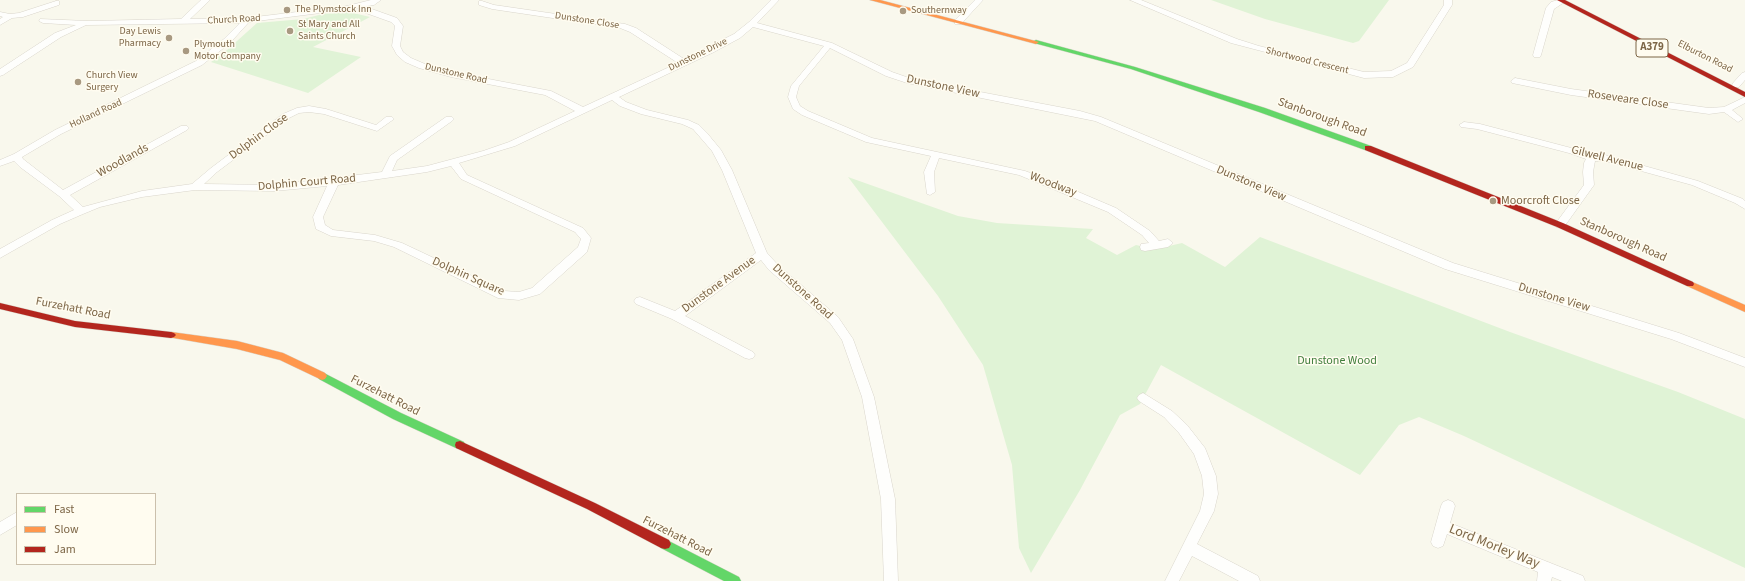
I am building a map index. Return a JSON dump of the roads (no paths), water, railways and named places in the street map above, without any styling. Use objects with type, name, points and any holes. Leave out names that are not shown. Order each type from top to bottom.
[{"type":"street","points":[[182,22],[206,0]]},
{"type":"street","name":"Church Road","points":[[43,21],[88,23],[247,20],[362,5],[377,0]]},
{"type":"street","name":"Dunstone Drive","points":[[613,97],[737,36],[752,24],[775,0]]},
{"type":"street","name":"Stanborough Road","points":[[873,0],[1118,64],[1262,110],[1405,162],[1560,225],[1745,309]]},
{"type":"street","points":[[958,22],[979,0]]},
{"type":"street","name":"Shortwood Crescent","points":[[1134,0],[1234,41],[1351,73],[1368,75],[1393,74],[1402,71],[1410,65],[1448,5],[1448,0]]},
{"type":"street","points":[[1537,55],[1550,8],[1554,4],[1565,0]]},
{"type":"street","name":"Elburton Road","points":[[1565,0],[1745,89]]},
{"type":"street","name":"Elburton Road","points":[[1565,0],[1745,95]]},
{"type":"street","points":[[0,14],[10,16],[20,15],[56,3]]},
{"type":"street","name":"Dunstone Close","points":[[482,3],[492,7],[622,26],[633,30],[684,63]]},
{"type":"street","name":"Dunstone Road","points":[[362,5],[366,10],[394,20],[399,26],[396,46],[400,53],[408,60],[422,66],[451,74],[548,93],[583,111]]},
{"type":"street","points":[[0,23],[10,16]]},
{"type":"street","name":"Holland Road","points":[[0,162],[17,156],[58,132],[199,63],[227,41],[247,20]]},
{"type":"street","points":[[0,73],[58,35],[88,23]]},
{"type":"street","name":"Dunstone View","points":[[752,24],[829,45],[889,74],[910,80],[1098,119],[1449,266],[1675,336],[1745,363]]},
{"type":"street","name":"Woodway","points":[[829,45],[795,86],[792,97],[796,106],[804,114],[869,140],[1022,173],[1052,184],[1112,210],[1146,233],[1157,245]]},
{"type":"street","points":[[1736,85],[1745,75]]},
{"type":"street","name":"Roseveare Close","points":[[1515,81],[1530,80],[1570,92],[1709,111],[1726,109],[1745,100]]},
{"type":"street","name":"Dunstone Road","points":[[613,97],[623,104],[644,112],[685,122],[696,127],[704,135],[716,150],[727,170],[762,254],[773,267],[834,320],[847,339],[868,397],[888,499],[890,581]]},
{"type":"street","name":"Dolphin Court Road","points":[[0,254],[56,222],[97,205],[142,194],[195,187],[274,188],[334,182],[407,172],[453,162],[512,144],[613,97]]},
{"type":"street","name":"Dolphin Close","points":[[195,187],[214,170],[286,116],[297,111],[309,108],[381,129],[389,119]]},
{"type":"street","points":[[1726,109],[1738,119]]},
{"type":"street","points":[[386,175],[393,158],[449,119]]},
{"type":"street","name":"Gilwell Avenue","points":[[1464,125],[1477,126],[1572,151],[1592,158],[1605,158],[1694,183],[1739,201],[1745,206]]},
{"type":"street","name":"Woodlands","points":[[63,194],[184,128]]},
{"type":"street","points":[[436,128],[445,131]]},
{"type":"street","points":[[930,192],[928,172],[936,155]]},
{"type":"street","points":[[17,156],[18,160],[23,165],[63,194],[79,209],[80,212]]},
{"type":"street","points":[[1560,225],[1589,185],[1589,168],[1592,158]]},
{"type":"street","name":"Dolphin Square","points":[[334,182],[318,217],[320,227],[331,233],[375,238],[398,245],[502,295],[519,296],[536,291],[583,249],[586,238],[579,230],[464,177],[453,162]]},
{"type":"street","points":[[1145,248],[1168,243]]},
{"type":"street","name":"Dunstone Avenue","points":[[676,316],[762,254]]},
{"type":"street","name":"Dunstone Avenue","points":[[640,301],[676,316],[749,355]]},
{"type":"street","name":"Furzehatt Road","points":[[0,306],[75,324],[173,335],[237,345],[283,358],[303,366],[396,416],[591,506],[735,581]]},
{"type":"street","points":[[1143,398],[1168,414],[1183,429],[1200,452],[1209,476],[1211,494],[1207,511],[1172,581]]},
{"type":"street","name":"Lord Morley Way","points":[[1438,542],[1448,506]]},
{"type":"street","points":[[0,529],[16,519]]},
{"type":"street","name":"Lord Morley Way","points":[[1442,526],[1545,574],[1578,581]]},
{"type":"street","points":[[1189,547],[1253,581]]},
{"type":"place","name":"The Plymstock Inn","points":[[287,10]]},
{"type":"place","name":"Southernway","points":[[903,11]]},
{"type":"place","name":"St Mary and All Saints Church","points":[[290,31]]},
{"type":"place","name":"Day Lewis Pharmacy","points":[[169,38]]},
{"type":"place","name":"Plymouth Motor Company","points":[[186,51]]},
{"type":"place","name":"Church View Surgery","points":[[78,82]]},
{"type":"place","name":"Moorcroft Close","points":[[1493,201]]},
{"type":"park label","name":"Dunstone Wood","points":[[1337,361]]}]
